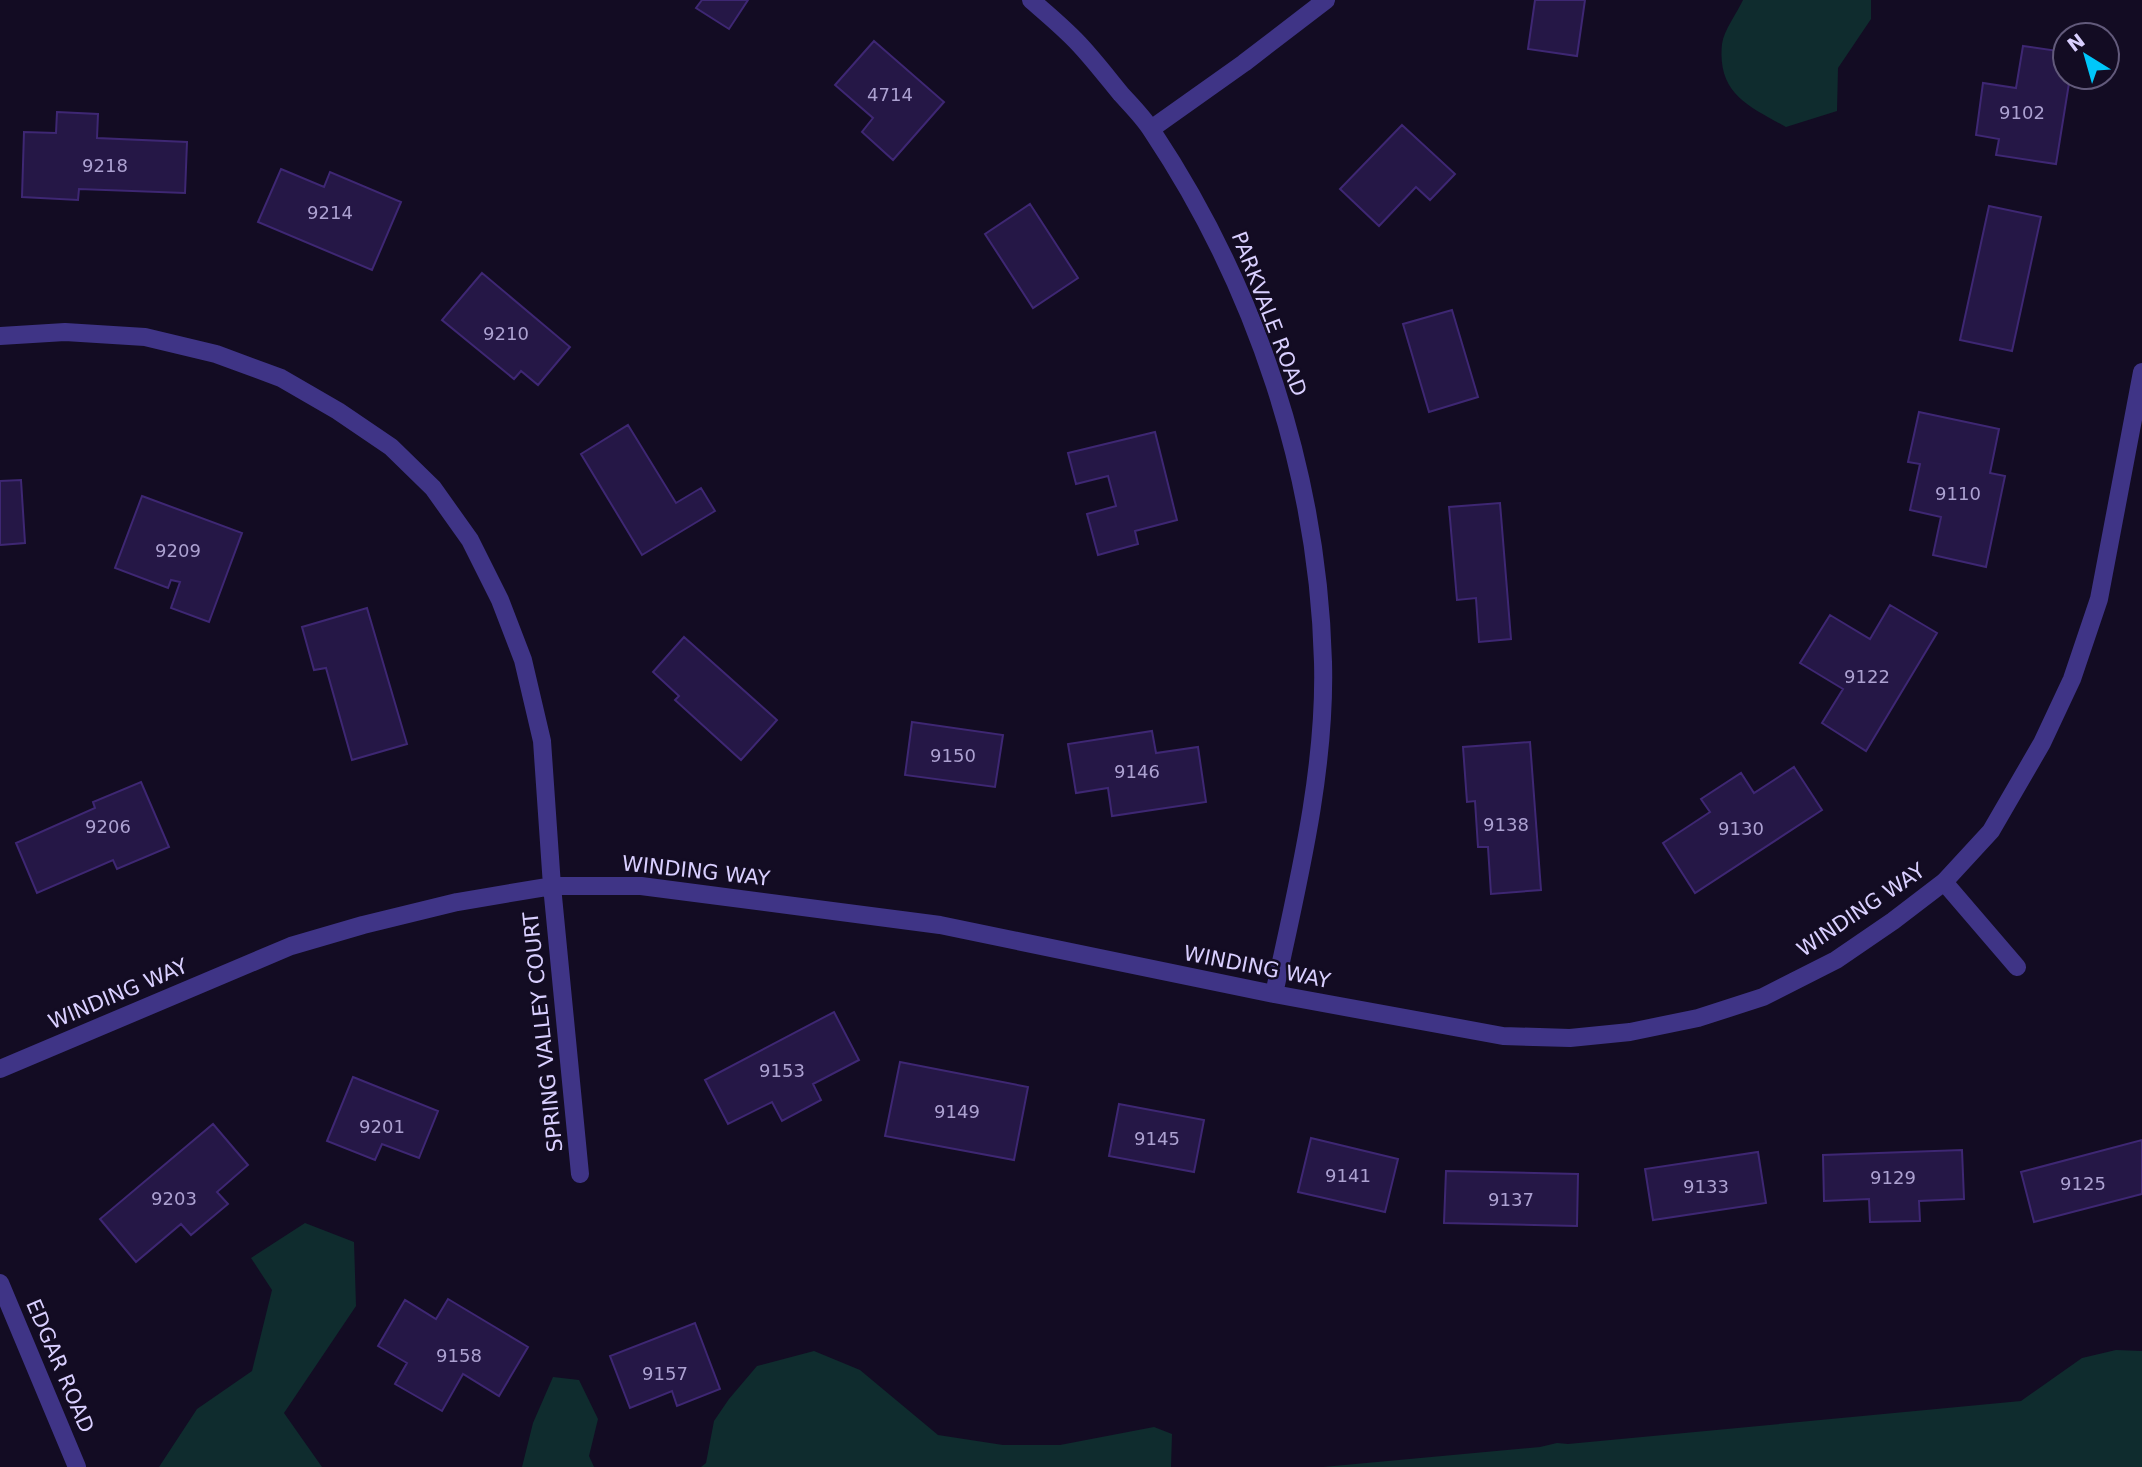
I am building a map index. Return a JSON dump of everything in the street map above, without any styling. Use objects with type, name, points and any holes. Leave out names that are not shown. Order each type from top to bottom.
[{"type":"street","name":"PARKVALE ROAD","points":[[1031,0],[1077,42],[1151,129],[1211,229],[1259,338],[1292,441],[1315,549],[1323,663],[1319,752],[1304,855],[1274,994]]},
{"type":"street","points":[[1151,129],[1326,0]]},
{"type":"street","name":"SPRING VALLEY COURT","points":[[0,336],[65,332],[145,337],[216,354],[281,378],[338,411],[391,447],[433,488],[470,540],[500,600],[523,660],[542,741],[552,886],[580,1174]]},
{"type":"street","name":"WINDING WAY","points":[[0,1069],[291,946],[457,902],[552,886],[641,886],[926,923],[1274,994],[1503,1036],[1570,1038],[1630,1032],[1699,1018],[1763,997],[1836,960],[1944,882],[1991,831],[2042,743],[2072,679],[2099,599],[2142,372]]},
{"type":"street","points":[[1944,882],[2017,967]]},
{"type":"street","name":"EDGAR ROAD","points":[[0,1283],[77,1467]]},
{"type":"green space","points":[[1743,0],[1871,0],[1871,19],[1838,68],[1837,111],[1786,127],[1748,105],[1730,87],[1722,61],[1722,44]]},
{"type":"green space","points":[[305,1223],[354,1242],[356,1306],[284,1413],[322,1467],[159,1467],[197,1409],[252,1371],[272,1290],[251,1258]]},
{"type":"green space","points":[[2116,1350],[2142,1351],[2142,1467],[1323,1467],[2021,1401],[2082,1358]]},
{"type":"green space","points":[[814,1351],[860,1370],[938,1435],[1003,1445],[1060,1445],[1154,1427],[1172,1434],[1171,1467],[701,1467],[706,1463],[714,1421],[757,1366]]},
{"type":"green space","points":[[553,1377],[579,1380],[598,1419],[589,1456],[594,1467],[522,1467],[533,1423]]},
{"type":"building","points":[[702,0],[748,0],[729,29],[696,8]]},
{"type":"building","points":[[1535,0],[1585,0],[1577,56],[1528,49]]},
{"type":"building","points":[[874,41],[944,102],[893,160],[862,132],[873,118],[835,85]]},
{"type":"building","points":[[2023,46],[2051,50],[2051,91],[2068,91],[2056,164],[1996,155],[1999,139],[1976,135],[1983,83],[2016,88]]},
{"type":"building","points":[[57,112],[98,114],[97,138],[187,142],[185,193],[79,189],[78,200],[22,197],[24,132],[56,133]]},
{"type":"building","points":[[1402,125],[1455,174],[1430,200],[1416,187],[1379,226],[1340,189]]},
{"type":"building","points":[[281,169],[324,187],[330,172],[401,202],[372,270],[258,222]]},
{"type":"building","points":[[1030,204],[1078,278],[1033,308],[985,234]]},
{"type":"building","points":[[1989,206],[2041,217],[2012,351],[1960,340]]},
{"type":"building","points":[[482,273],[570,347],[538,385],[521,371],[514,379],[442,320]]},
{"type":"building","points":[[1452,310],[1478,397],[1429,412],[1403,324]]},
{"type":"building","points":[[1919,412],[1999,429],[1990,473],[2005,476],[1986,567],[1933,555],[1941,517],[1910,510],[1920,464],[1908,462]]},
{"type":"building","points":[[628,425],[676,503],[701,488],[715,511],[642,555],[581,454]]},
{"type":"building","points":[[1155,432],[1177,520],[1135,531],[1138,544],[1098,555],[1087,514],[1116,506],[1108,476],[1076,484],[1068,453]]},
{"type":"building","points":[[21,480],[25,543],[0,545],[0,481]]},
{"type":"building","points":[[142,496],[242,533],[209,622],[171,608],[180,582],[171,580],[168,588],[115,568]]},
{"type":"building","points":[[1500,503],[1511,639],[1479,642],[1476,598],[1457,600],[1449,507]]},
{"type":"building","points":[[1890,605],[1937,633],[1866,751],[1822,723],[1843,689],[1800,663],[1830,615],[1870,639]]},
{"type":"building","points":[[367,608],[407,744],[352,760],[326,668],[314,670],[302,627]]},
{"type":"building","points":[[684,637],[777,720],[741,760],[675,700],[679,696],[653,672]]},
{"type":"building","points":[[912,722],[1003,735],[995,787],[905,775]]},
{"type":"building","points":[[1152,731],[1156,753],[1198,747],[1206,802],[1112,816],[1108,788],[1076,793],[1068,744]]},
{"type":"building","points":[[1530,742],[1541,890],[1491,894],[1488,847],[1478,847],[1475,801],[1467,802],[1463,747]]},
{"type":"building","points":[[1794,767],[1822,810],[1695,893],[1663,843],[1710,812],[1701,799],[1741,773],[1754,793]]},
{"type":"building","points":[[141,782],[169,847],[117,869],[113,860],[37,893],[16,843],[95,808],[93,802]]},
{"type":"building","points":[[834,1012],[859,1060],[813,1084],[821,1100],[782,1121],[772,1102],[728,1124],[705,1080]]},
{"type":"building","points":[[900,1062],[1028,1087],[1014,1160],[885,1136]]},
{"type":"building","points":[[353,1077],[438,1111],[419,1158],[382,1144],[375,1160],[327,1141]]},
{"type":"building","points":[[1119,1104],[1204,1120],[1194,1172],[1109,1156]]},
{"type":"building","points":[[213,1124],[248,1165],[217,1192],[228,1204],[191,1235],[181,1224],[136,1262],[100,1219]]},
{"type":"building","points":[[1311,1138],[1398,1159],[1385,1212],[1298,1192]]},
{"type":"building","points":[[2142,1140],[2142,1194],[2034,1222],[2021,1172]]},
{"type":"building","points":[[1962,1150],[1964,1199],[1919,1201],[1920,1221],[1870,1222],[1869,1199],[1824,1201],[1823,1155]]},
{"type":"building","points":[[1758,1152],[1766,1203],[1653,1220],[1645,1169]]},
{"type":"building","points":[[1446,1171],[1578,1174],[1577,1226],[1444,1223]]},
{"type":"building","points":[[448,1299],[528,1347],[499,1396],[463,1374],[442,1411],[395,1384],[407,1363],[378,1346],[405,1300],[436,1319]]},
{"type":"building","points":[[695,1323],[720,1389],[677,1406],[672,1391],[630,1408],[610,1356]]}]
